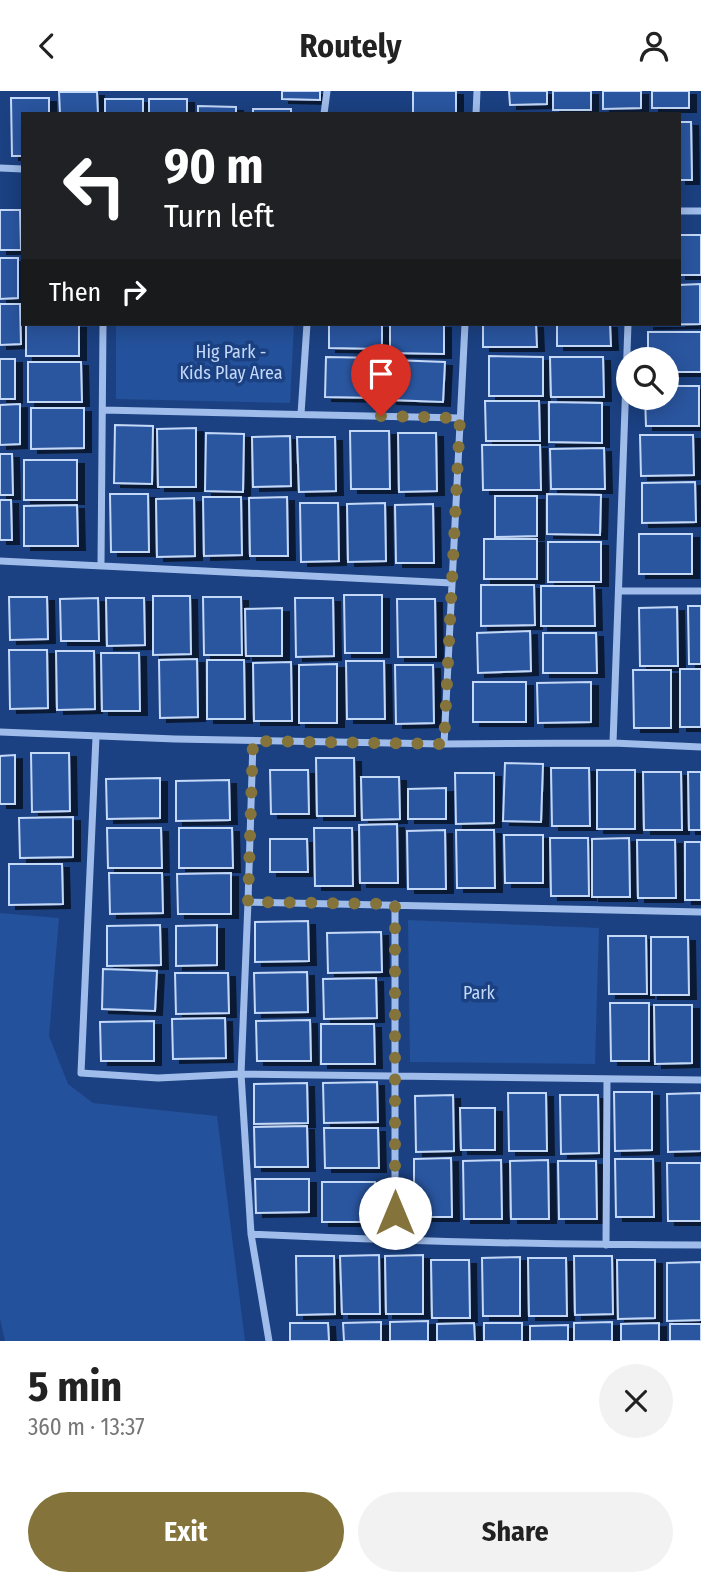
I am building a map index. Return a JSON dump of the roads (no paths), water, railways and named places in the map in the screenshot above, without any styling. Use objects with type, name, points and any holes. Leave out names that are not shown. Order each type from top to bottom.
[{"type":"street","points":[[324,112],[327,91]]},
{"type":"street","points":[[476,112],[477,91]]},
{"type":"street","points":[[0,169],[21,169]]},
{"type":"street","points":[[681,211],[701,211]]},
{"type":"street","points":[[101,565],[103,326]]},
{"type":"street","points":[[301,414],[307,326]]},
{"type":"street","points":[[444,744],[465,326]]},
{"type":"street","points":[[613,743],[628,326]]},
{"type":"street","points":[[103,410],[460,418]]},
{"type":"street","points":[[0,561],[452,583]]},
{"type":"street","points":[[619,591],[701,591]]},
{"type":"street","points":[[0,732],[253,741],[613,743],[701,747]]},
{"type":"street","points":[[96,737],[80,1073],[158,1078],[395,1075],[701,1080]]},
{"type":"street","points":[[253,741],[241,1075],[251,1234],[269,1341]]},
{"type":"street","points":[[248,902],[701,912]]},
{"type":"street","points":[[395,904],[395,1240]]},
{"type":"street","points":[[606,1245],[607,1079]]},
{"type":"street","points":[[251,1234],[395,1240],[701,1245]]},
{"type":"park label","name":"Hig Park - Kids Play Area","points":[[231,362]]},
{"type":"park label","name":"Park","points":[[479,993]]}]
